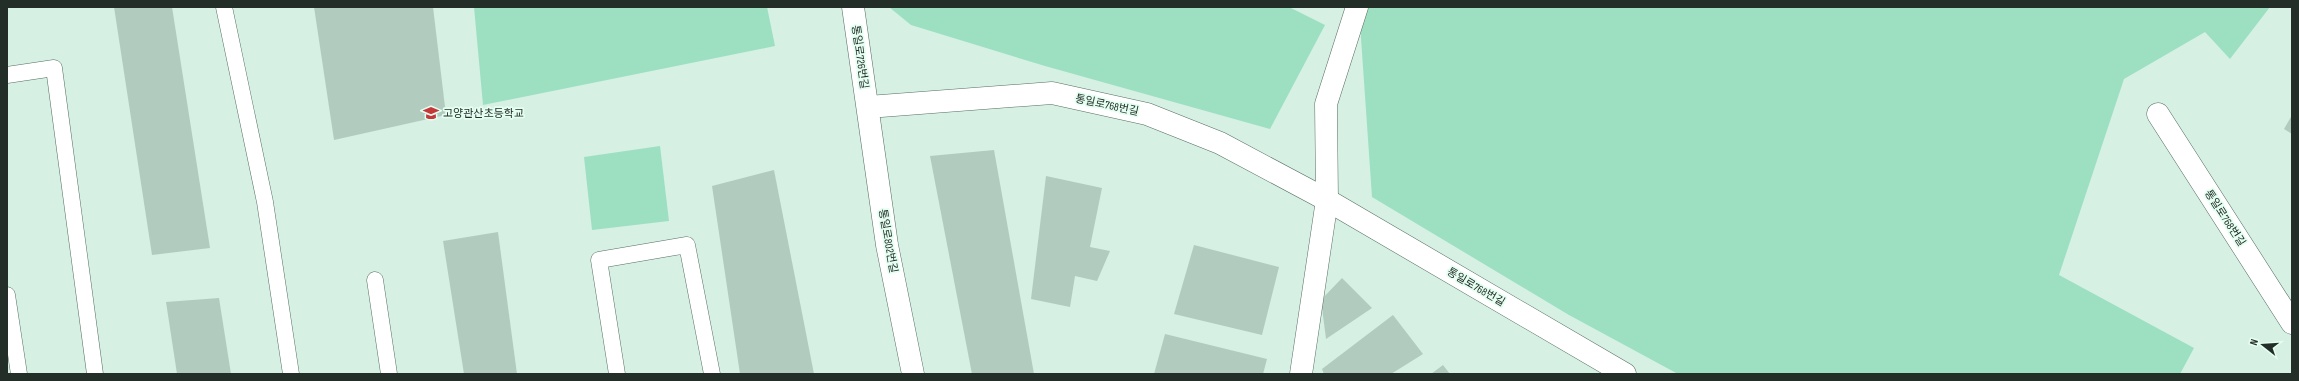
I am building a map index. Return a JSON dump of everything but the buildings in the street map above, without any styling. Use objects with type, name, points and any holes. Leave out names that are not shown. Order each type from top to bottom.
[{"type":"street","name":"통일로726번길","points":[[853,7],[868,107]]},
{"type":"street","points":[[1301,374],[1327,200],[1326,104],[1357,7]]},
{"type":"street","name":"통일로768번길","points":[[868,107],[1052,93],[1147,114],[1220,143],[1327,200],[1625,374]]},
{"type":"street","name":"통일로802번길","points":[[868,107],[887,245],[913,374]]},
{"type":"street","name":"통일로768번길","points":[[2158,114],[2292,323]]},
{"type":"lane","points":[[224,7],[265,202],[291,374]]},
{"type":"lane","points":[[7,75],[54,68],[95,374]]},
{"type":"lane","points":[[617,374],[599,260],[687,245],[712,374]]},
{"type":"lane","points":[[375,280],[389,374]]},
{"type":"lane","points":[[7,295],[20,374]]},
{"type":"green space","points":[[474,7],[767,7],[775,46],[483,105]]},
{"type":"green space","points":[[889,7],[1289,7],[1325,25],[1270,129],[1045,66],[911,25]]},
{"type":"green space","points":[[1360,7],[2270,7],[2230,59],[2205,32],[2124,79],[2059,275],[2194,348],[2180,374],[1678,374],[1569,315],[1372,197]]},
{"type":"green space","points":[[660,146],[669,221],[592,230],[584,157]]},
{"type":"place","name":"고양관산초등학교","points":[[431,113]]}]
